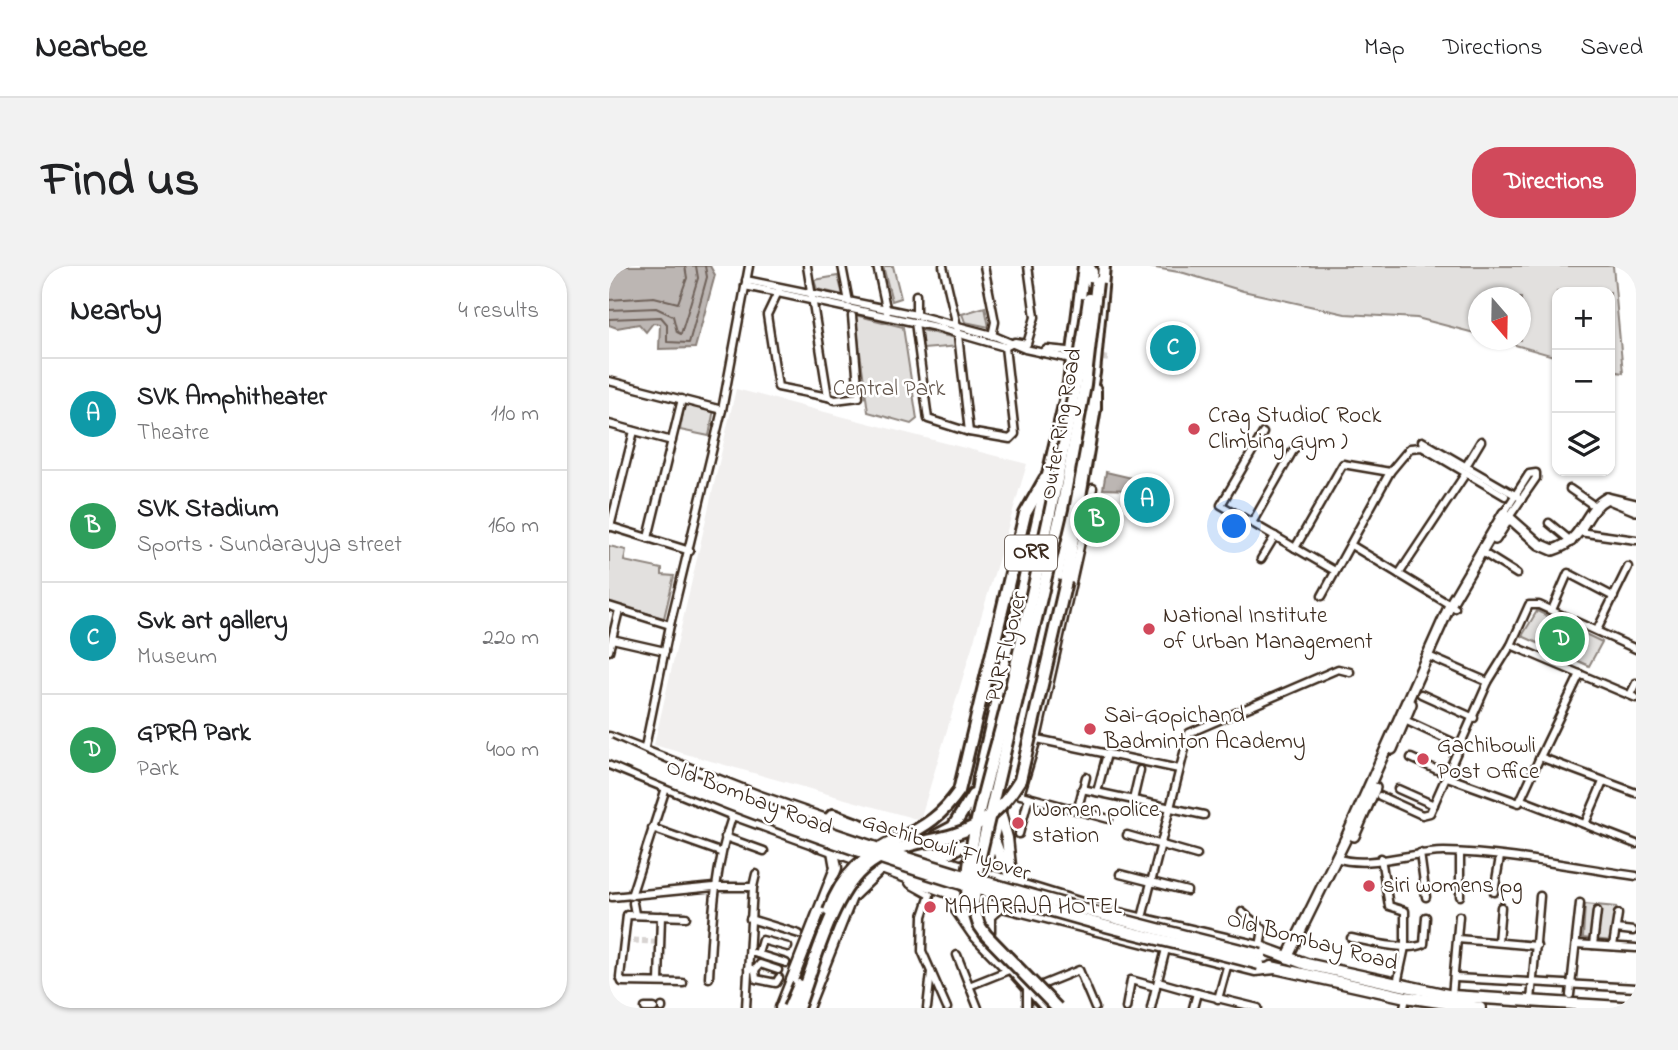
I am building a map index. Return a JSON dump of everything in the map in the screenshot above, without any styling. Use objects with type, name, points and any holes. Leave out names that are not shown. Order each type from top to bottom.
[{"type":"highway","name":"PJR Flyover","points":[[1056,1008],[986,934],[979,925],[973,906],[993,799],[1062,509],[1085,385],[1094,282],[1092,272],[1086,266]]},
{"type":"highway","name":"Outer Ring Road","points":[[964,866],[971,839],[979,778],[1069,383],[1086,266]]},
{"type":"highway","name":"PJR Flyover","points":[[1045,1008],[981,935],[967,908],[967,895],[988,773],[1028,612],[1076,393],[1094,282],[1102,266]]},
{"type":"highway","name":"Outer Ring Road","points":[[985,874],[992,834],[1000,813],[1053,594],[1094,373],[1102,266]]},
{"type":"highway","points":[[797,1008],[844,892],[862,870],[894,851],[961,834],[989,819],[1007,802],[1020,780],[1066,581],[1095,408],[1094,373]]},
{"type":"highway","points":[[789,1008],[841,883],[866,857],[929,824],[947,809],[959,791],[1025,514],[1051,468]]},
{"type":"highway","points":[[818,845],[827,821],[833,816],[889,839],[913,841],[933,838],[953,827],[963,816],[979,778]]},
{"type":"highway","points":[[992,834],[999,855],[1014,879]]},
{"type":"highway","points":[[925,855],[951,852],[971,839]]},
{"type":"highway","points":[[964,866],[976,866],[985,874],[986,888],[975,899],[957,895],[952,878],[964,866]]},
{"type":"main road","points":[[609,738],[827,821],[964,866]]},
{"type":"main road","name":"Gachibowli Flyover","points":[[609,744],[753,802],[938,867],[1091,913],[1260,955],[1275,968]]},
{"type":"main road","name":"Gachibowli Flyover","points":[[609,754],[739,806],[895,862],[1082,920],[1260,955],[1289,956]]},
{"type":"main road","name":"Old Bombay Road","points":[[609,763],[733,814],[957,895]]},
{"type":"main road","points":[[1000,813],[1014,879]]},
{"type":"main road","points":[[781,1008],[836,868],[833,851]]},
{"type":"main road","points":[[807,1008],[851,897],[881,868]]},
{"type":"main road","name":"Old Bombay Road","points":[[985,874],[1014,879],[1063,898],[1142,918],[1260,955]]},
{"type":"main road","points":[[957,895],[954,907],[961,919],[1009,970],[1056,1008]]},
{"type":"main road","points":[[1057,921],[1063,898]]},
{"type":"main road","points":[[975,899],[989,932],[1045,1008]]},
{"type":"main road","name":"Old Bombay Road","points":[[975,899],[1255,970],[1275,968]]},
{"type":"main road","points":[[989,932],[989,916],[999,907]]},
{"type":"main road","name":"Old Bombay Road","points":[[1289,956],[1452,996],[1636,1008]]},
{"type":"main road","points":[[1275,968],[1443,1006],[1480,1008]]},
{"type":"street","points":[[644,752],[670,625],[722,410],[749,266]]},
{"type":"street","points":[[807,266],[828,397]]},
{"type":"street","points":[[779,289],[767,315],[778,387],[835,400],[859,397],[850,308],[842,266]]},
{"type":"street","points":[[877,266],[888,313]]},
{"type":"street","points":[[943,266],[957,330],[969,432]]},
{"type":"street","points":[[984,266],[995,323],[991,338]]},
{"type":"street","points":[[1007,346],[1015,342],[1027,344],[1035,317],[1028,266]]},
{"type":"street","points":[[745,283],[813,297],[850,308],[915,318],[991,338],[1007,346],[1042,353]]},
{"type":"street","points":[[916,295],[915,318],[926,415],[932,422],[969,432],[1014,437],[1007,346]]},
{"type":"street","points":[[609,381],[722,410]]},
{"type":"street","points":[[648,538],[682,399]]},
{"type":"street","points":[[609,424],[672,441]]},
{"type":"street","points":[[634,431],[610,526],[689,551]]},
{"type":"street","points":[[1263,433],[1221,505],[1335,571]]},
{"type":"street","points":[[1422,441],[1505,496]]},
{"type":"street","points":[[1399,574],[1481,441]]},
{"type":"street","points":[[1252,523],[1298,442]]},
{"type":"street","points":[[1289,956],[1369,804],[1428,656],[1452,606],[1519,497],[1422,447],[1410,448],[1390,472],[1322,596]]},
{"type":"street","points":[[1295,548],[1343,464],[1390,472]]},
{"type":"street","points":[[1019,834],[1037,739],[1093,488]]},
{"type":"street","points":[[1570,489],[1596,507]]},
{"type":"street","points":[[1507,515],[1546,549],[1553,550],[1572,542],[1596,507],[1608,498],[1636,507]]},
{"type":"street","points":[[1452,606],[1507,515]]},
{"type":"street","points":[[1549,523],[1572,542]]},
{"type":"street","points":[[1579,532],[1636,540]]},
{"type":"street","points":[[1261,559],[1275,536]]},
{"type":"street","points":[[1351,545],[1452,606]]},
{"type":"street","points":[[1485,554],[1517,574]]},
{"type":"street","points":[[1597,630],[1628,567]]},
{"type":"street","points":[[1552,610],[1568,573],[1613,597]]},
{"type":"street","points":[[1380,796],[1424,815],[1434,805],[1488,682],[1511,645],[1529,605],[1552,610],[1636,649]]},
{"type":"street","points":[[609,606],[670,625]]},
{"type":"street","points":[[609,652],[619,610]]},
{"type":"street","points":[[612,639],[665,650]]},
{"type":"street","points":[[1511,645],[1633,697],[1636,683]]},
{"type":"street","points":[[1428,656],[1488,682]]},
{"type":"street","points":[[1142,918],[1189,733],[1338,669],[1349,672]]},
{"type":"street","points":[[1411,758],[1447,776],[1512,803],[1519,803],[1580,674]]},
{"type":"street","points":[[1421,694],[1474,718]]},
{"type":"street","points":[[1409,722],[1461,746]]},
{"type":"street","points":[[1037,739],[1179,769]]},
{"type":"street","points":[[1097,792],[1107,754]]},
{"type":"street","points":[[1540,757],[1636,793]]},
{"type":"street","points":[[1133,800],[1140,769]]},
{"type":"street","points":[[1079,804],[1086,777]]},
{"type":"street","points":[[1585,824],[1603,782]]},
{"type":"street","points":[[633,914],[633,899],[666,788]]},
{"type":"street","points":[[1082,789],[1204,815]]},
{"type":"street","points":[[1398,789],[1434,805]]},
{"type":"street","points":[[1005,793],[1109,819]]},
{"type":"street","points":[[1522,800],[1636,844]]},
{"type":"street","points":[[709,978],[714,887],[720,852],[733,814]]},
{"type":"street","points":[[652,828],[720,852]]},
{"type":"street","points":[[1127,835],[1197,855]]},
{"type":"street","points":[[725,837],[764,851]]},
{"type":"street","points":[[1420,853],[1426,897]]},
{"type":"street","points":[[1339,859],[1460,853],[1636,876]]},
{"type":"street","points":[[1460,853],[1460,896]]},
{"type":"street","points":[[1494,892],[1500,857]]},
{"type":"street","points":[[1381,858],[1389,906],[1405,911],[1405,946],[1397,984]]},
{"type":"street","points":[[747,1008],[751,969],[748,952],[750,919],[756,874]]},
{"type":"street","points":[[1120,874],[1187,891]]},
{"type":"street","points":[[906,878],[910,884],[930,895],[923,916],[922,951],[947,1008]]},
{"type":"street","points":[[612,897],[633,899],[714,887],[753,887]]},
{"type":"street","points":[[1531,1001],[1540,896]]},
{"type":"street","points":[[1570,995],[1580,903]]},
{"type":"street","points":[[1498,942],[1501,907]]},
{"type":"street","points":[[1593,945],[1597,911]]},
{"type":"street","points":[[1242,912],[1263,929],[1260,955]]},
{"type":"street","points":[[683,983],[620,980],[627,916],[633,914],[686,917]]},
{"type":"street","points":[[1613,946],[1618,914]]},
{"type":"street","points":[[659,982],[661,916]]},
{"type":"street","points":[[1452,996],[1456,978],[1459,916]]},
{"type":"street","points":[[1351,938],[1422,946],[1426,917]]},
{"type":"street","points":[[750,919],[799,934]]},
{"type":"street","points":[[1616,929],[1633,931]]},
{"type":"street","points":[[1458,939],[1537,946]]},
{"type":"street","points":[[758,954],[762,940],[788,947]]},
{"type":"street","points":[[1576,944],[1636,948]]},
{"type":"street","points":[[1151,1008],[1167,949]]},
{"type":"street","points":[[748,952],[786,963]]},
{"type":"street","points":[[957,955],[978,1008]]},
{"type":"street","points":[[1218,999],[1228,963]]},
{"type":"street","points":[[751,969],[760,964],[778,970]]},
{"type":"street","points":[[751,969],[756,979],[776,983],[779,978]]},
{"type":"street","points":[[927,1008],[932,969]]},
{"type":"street","points":[[969,986],[1009,970]]},
{"type":"street","points":[[1027,1008],[1032,988],[1079,970],[1095,1008]]},
{"type":"street","points":[[1456,978],[1532,980],[1636,988]]},
{"type":"street","points":[[1126,1008],[1131,980],[1197,993],[1234,1006],[1258,1008]]},
{"type":"street","points":[[1193,1008],[1197,993]]},
{"type":"street","points":[[1404,1008],[1406,997]]},
{"type":"street","points":[[645,1008],[654,1008]]},
{"type":"shaded area","points":[[736,389],[1027,464],[920,820],[654,745]]},
{"type":"green space","points":[[883,266],[893,266],[901,298],[892,301]]},
{"type":"green space","points":[[1144,266],[1613,266],[1615,287],[1552,287],[1552,356],[1531,350],[1531,287],[1468,287],[1468,331],[1417,318],[1345,314],[1243,291],[1184,273]]},
{"type":"green space","points":[[838,276],[843,295],[817,289],[814,280]]},
{"type":"green space","points":[[1615,287],[1623,373],[1615,372]]},
{"type":"green space","points":[[985,307],[989,327],[965,322],[962,314]]},
{"type":"green space","name":"Central Park","points":[[855,315],[903,327],[917,419],[911,424],[868,412]]},
{"type":"green space","points":[[921,330],[960,339],[960,346],[923,349]]},
{"type":"green space","points":[[685,402],[714,409],[709,436],[680,430]]},
{"type":"green space","points":[[1091,507],[1107,511],[1102,532],[1086,530]]},
{"type":"green space","points":[[609,546],[626,550],[624,561],[662,569],[662,575],[674,576],[664,618],[609,603]]},
{"type":"green space","points":[[1537,611],[1602,642],[1589,666],[1522,636]]},
{"type":"green space","points":[[1585,904],[1616,907],[1612,941],[1583,938]]},
{"type":"water","points":[[609,266],[710,266],[715,275],[695,348],[659,349],[660,324],[653,323],[646,332],[639,324],[617,328],[609,325]]},
{"type":"water","points":[[1106,472],[1132,478],[1130,490],[1103,489]]},
{"type":"tunnel","points":[[1093,357],[1110,359]]},
{"type":"tunnel","points":[[624,940],[660,942]]},
{"type":"place","name":"Svk art gallery","points":[[1173,348]]},
{"type":"place","name":"Crag Studio( Rock Climbing Gym )","points":[[1194,429]]},
{"type":"place","name":"SVK Amphitheater","points":[[1147,500]]},
{"type":"place","name":"SVK Stadium","points":[[1097,520]]},
{"type":"place","name":"National Institute of Urban Management","points":[[1149,629]]},
{"type":"place","name":"GPRA Park","points":[[1562,639]]},
{"type":"place","name":"Sai-Gopichand Badminton Academy","points":[[1090,729]]},
{"type":"place","name":"Gachibowli Post Office","points":[[1423,759]]},
{"type":"place","name":"Women police station","points":[[1018,823]]},
{"type":"place","name":"siri womens pg","points":[[1369,886]]},
{"type":"place","name":"MAHARAJA HOTEL","points":[[930,907]]}]
